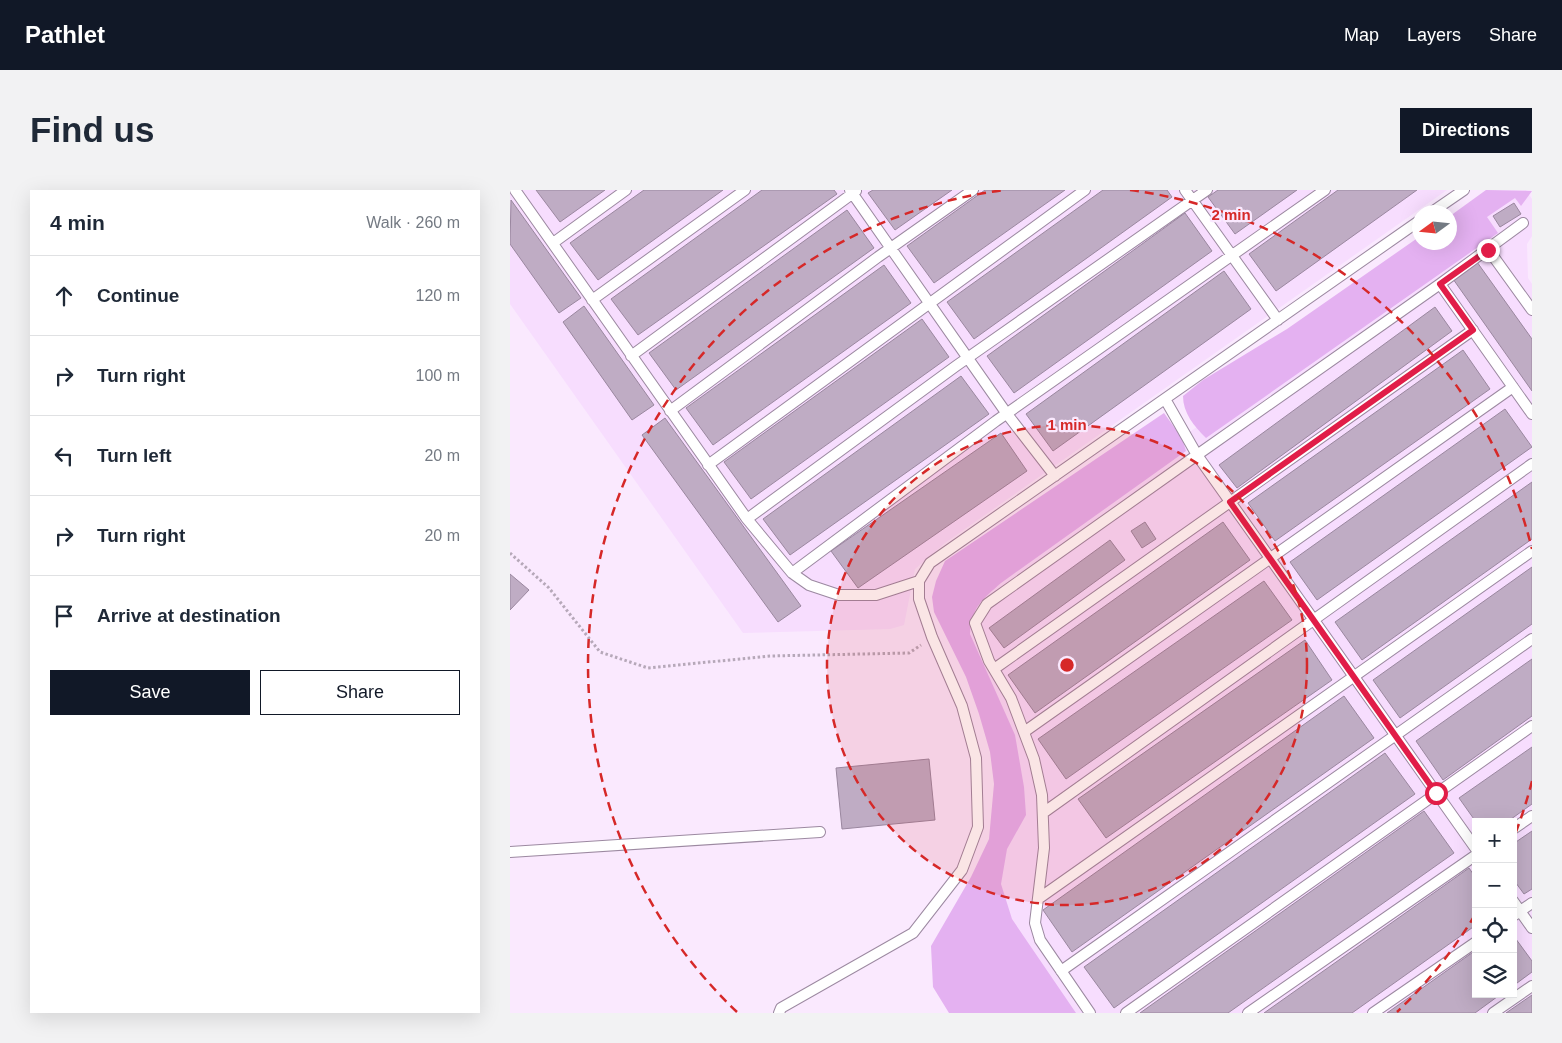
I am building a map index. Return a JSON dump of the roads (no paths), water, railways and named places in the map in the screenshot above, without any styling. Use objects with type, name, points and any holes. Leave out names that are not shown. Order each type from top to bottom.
[{"type":"lane","points":[[515,190],[708,465],[747,519],[792,574],[810,585],[839,594],[876,595],[919,581]]},
{"type":"lane","points":[[553,243],[626,190]]},
{"type":"lane","points":[[592,300],[745,190]]},
{"type":"lane","points":[[670,411],[973,190]]},
{"type":"lane","points":[[708,465],[1085,190]]},
{"type":"lane","points":[[1185,190],[1278,320]]},
{"type":"lane","points":[[747,519],[968,359],[1207,190]]},
{"type":"lane","points":[[792,574],[1007,414],[1325,190]]},
{"type":"lane","points":[[1442,205],[1464,190]]},
{"type":"lane","points":[[632,356],[853,191],[968,359],[1007,414],[1055,476]]},
{"type":"lane","points":[[1090,1013],[1040,940],[1035,922],[1044,848],[1040,786],[1034,758],[1011,698],[994,669],[975,623],[988,604],[1488,250],[1523,223]]},
{"type":"lane","points":[[779,1013],[781,1008],[912,933],[962,870],[978,827],[976,758],[962,706],[932,637],[919,598],[919,581],[930,563],[1412,227]]},
{"type":"lane","points":[[1488,250],[1532,310]]},
{"type":"lane","points":[[1440,284],[1532,414]]},
{"type":"lane","points":[[994,669],[1473,330]]},
{"type":"lane","points":[[1024,732],[1513,387]]},
{"type":"lane","points":[[1165,399],[1197,455],[1472,843]]},
{"type":"lane","points":[[1043,813],[1532,464]]},
{"type":"lane","points":[[1038,899],[1532,551]]},
{"type":"lane","points":[[1061,971],[1532,639]]},
{"type":"lane","points":[[1126,1013],[1532,726]]},
{"type":"lane","points":[[1517,826],[1532,816]]},
{"type":"lane","points":[[510,852],[820,832]]},
{"type":"lane","points":[[1248,1013],[1472,858]]},
{"type":"lane","points":[[1532,903],[1517,914],[1532,928]]},
{"type":"lane","points":[[1373,1013],[1472,945]]},
{"type":"lane","points":[[1494,1013],[1532,986]]}]
